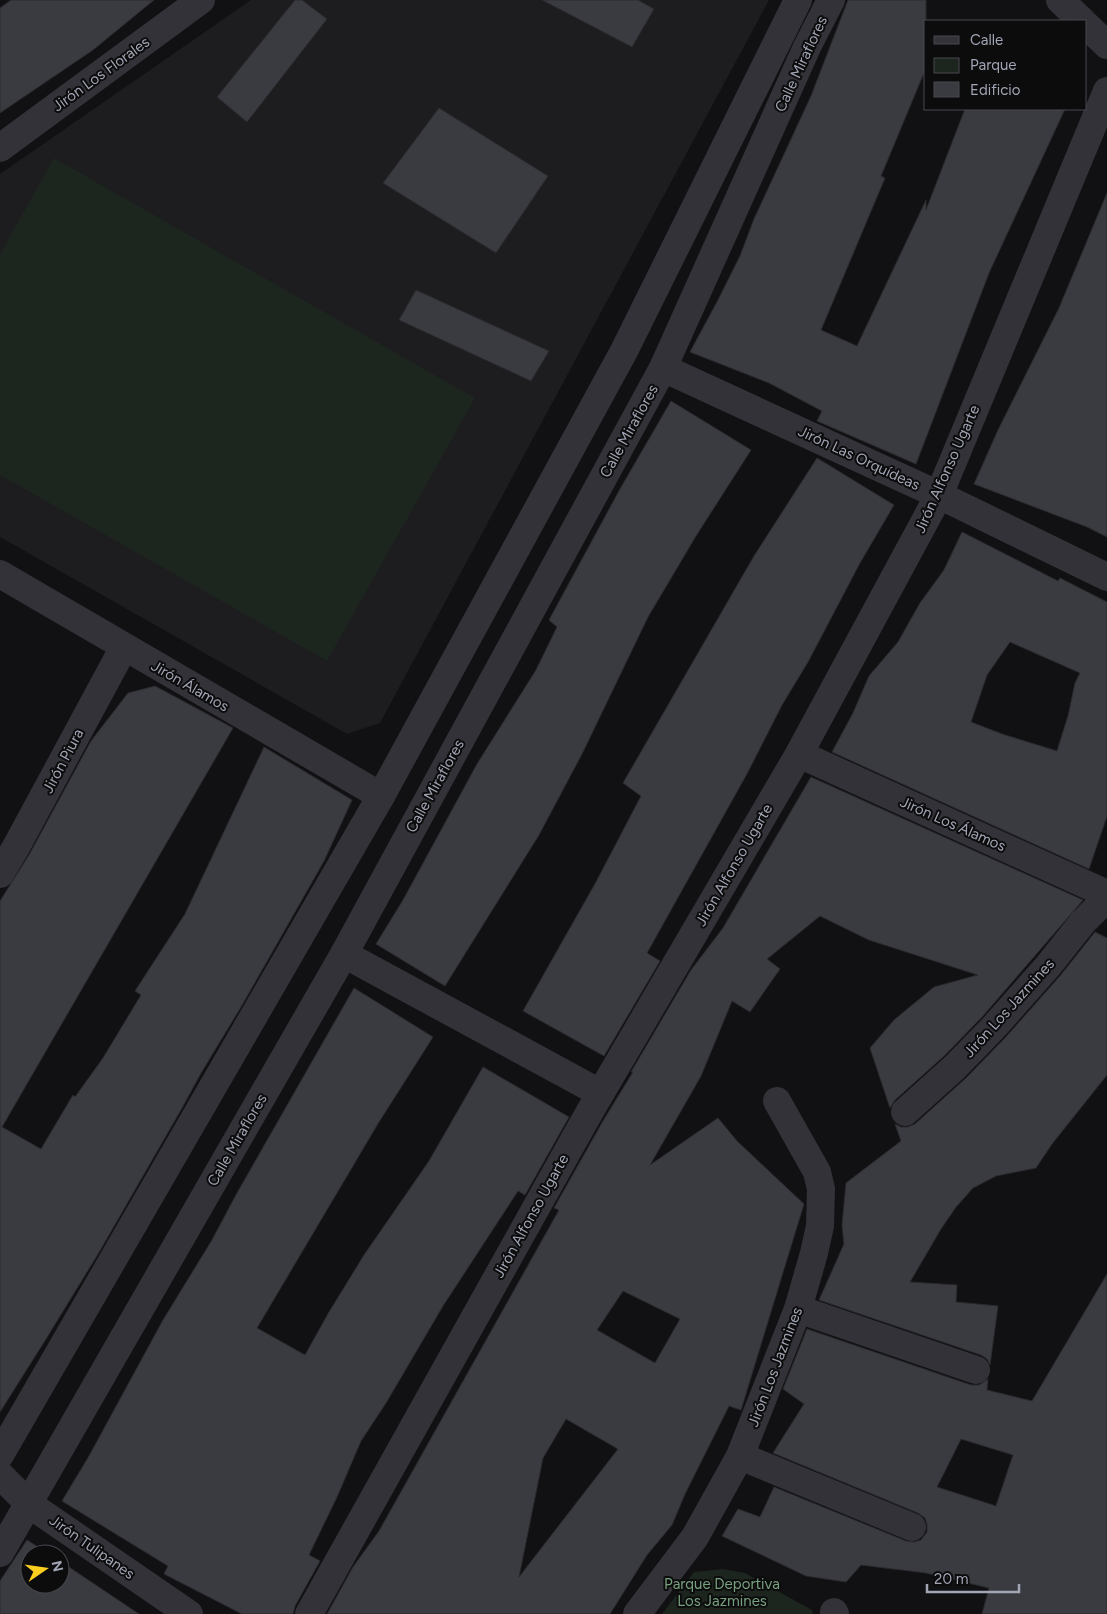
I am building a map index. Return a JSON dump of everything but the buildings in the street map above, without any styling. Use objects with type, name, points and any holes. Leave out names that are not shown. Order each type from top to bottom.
[{"type":"street","name":"Jirón Los Florales","points":[[0,148],[201,0]]},
{"type":"street","name":"Calle Miraflores","points":[[0,1455],[381,796],[624,351],[798,0]]},
{"type":"street","name":"Calle Miraflores","points":[[0,1553],[344,954],[663,368],[808,47],[832,0]]},
{"type":"street","points":[[1060,0],[1081,20]]},
{"type":"street","points":[[1087,26],[1107,45]]},
{"type":"street","name":"Jirón Alfonso Ugarte","points":[[309,1614],[600,1094],[799,754],[939,495],[1107,91]]},
{"type":"street","name":"Jirón Las Orquídeas","points":[[663,368],[939,495],[1107,577]]},
{"type":"street","name":"Jirón Álamos","points":[[0,574],[381,796]]},
{"type":"street","name":"Jirón Piura","points":[[0,874],[8,842],[124,647]]},
{"type":"street","name":"Jirón Los Álamos","points":[[799,754],[1107,894]]},
{"type":"street","name":"Jirón Los Jazmines","points":[[905,1112],[955,1067],[993,1028],[1048,966],[1083,922],[1107,898]]},
{"type":"street","points":[[344,954],[600,1094]]},
{"type":"street","name":"Jirón Los Jazmines","points":[[637,1614],[695,1537],[740,1456],[798,1310],[820,1226],[821,1189],[818,1172],[777,1101]]},
{"type":"street","points":[[798,1310],[976,1370]]},
{"type":"street","points":[[740,1456],[912,1527]]},
{"type":"street","name":"Jirón Tulipanes","points":[[0,1474],[29,1504],[189,1614]]},
{"type":"shaded area","points":[[251,0],[769,0],[380,723],[347,734],[0,537],[0,174]]},
{"type":"green space","points":[[54,158],[475,398],[327,661],[0,475],[0,254]]},
{"type":"green space","name":"Parque Deportiva Los Jazmines","points":[[723,1569],[745,1573],[812,1610],[813,1614],[662,1614],[694,1572]]}]
